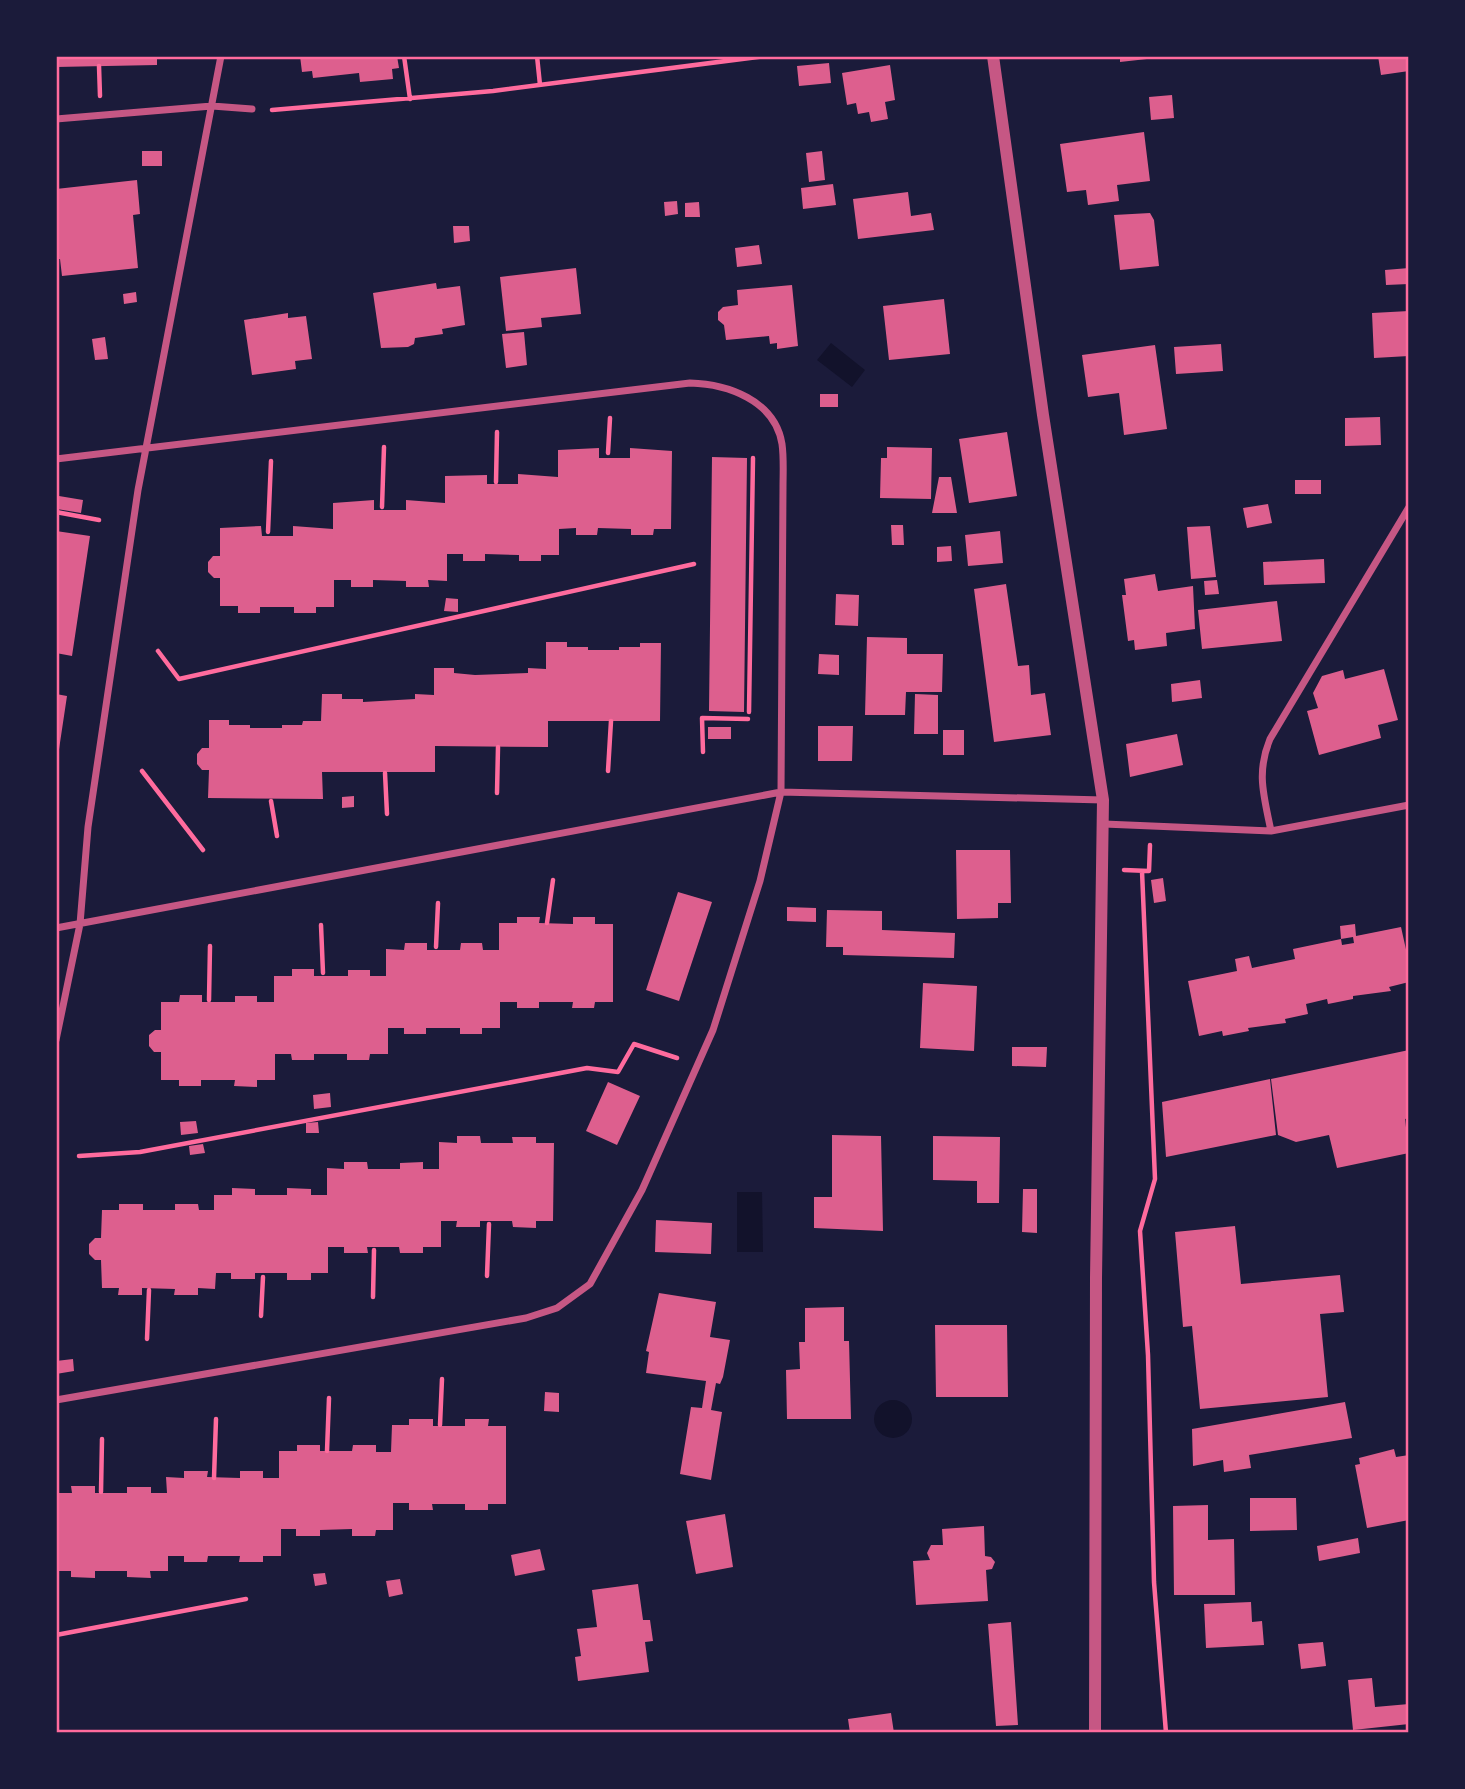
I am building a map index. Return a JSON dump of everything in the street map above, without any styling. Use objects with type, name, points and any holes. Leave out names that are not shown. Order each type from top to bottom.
[{"type":"street","points":[[56,1040],[80,924],[88,827],[135,513],[221,56]]},
{"type":"street","points":[[993,56],[1103,800],[1096,1278],[1095,1733]]},
{"type":"street","points":[[56,118],[212,106],[252,109]]},
{"type":"street","points":[[56,459],[669,383],[702,383],[741,393],[768,416],[782,443],[781,792],[756,894],[713,1031],[642,1191],[590,1283],[557,1308],[526,1318],[56,1400]]},
{"type":"street","points":[[1271,831],[1261,782],[1262,759],[1270,738],[1409,507]]},
{"type":"street","points":[[56,928],[781,792],[1103,800]]},
{"type":"street","points":[[1104,824],[1271,831],[1409,805]]},
{"type":"path","points":[[404,56],[410,99]]},
{"type":"path","points":[[537,56],[540,85]]},
{"type":"path","points":[[252,109],[280,110],[410,99],[765,56]]},
{"type":"path","points":[[99,66],[101,114]]},
{"type":"path","points":[[608,453],[610,418]]},
{"type":"path","points":[[496,482],[497,432]]},
{"type":"path","points":[[382,507],[384,447]]},
{"type":"path","points":[[749,712],[753,458]]},
{"type":"path","points":[[268,532],[271,461]]},
{"type":"path","points":[[56,512],[99,520]]},
{"type":"path","points":[[159,651],[179,679],[694,564]]},
{"type":"path","points":[[703,752],[702,718],[748,719]]},
{"type":"path","points":[[608,771],[611,721]]},
{"type":"path","points":[[497,793],[498,747]]},
{"type":"path","points":[[142,771],[203,850]]},
{"type":"path","points":[[385,773],[387,814]]},
{"type":"path","points":[[271,802],[277,836]]},
{"type":"path","points":[[1123,870],[1149,870],[1150,844]]},
{"type":"path","points":[[1142,871],[1155,1179],[1140,1231],[1148,1355],[1154,1582],[1166,1733]]},
{"type":"path","points":[[547,923],[553,880]]},
{"type":"path","points":[[436,947],[438,903]]},
{"type":"path","points":[[321,925],[323,973]]},
{"type":"path","points":[[209,1000],[210,946]]},
{"type":"path","points":[[79,1156],[140,1152],[587,1068],[618,1072],[634,1044],[697,1067]]},
{"type":"path","points":[[487,1276],[489,1224]]},
{"type":"path","points":[[373,1297],[374,1250]]},
{"type":"path","points":[[261,1317],[263,1277]]},
{"type":"path","points":[[147,1339],[149,1290]]},
{"type":"path","points":[[440,1425],[442,1379]]},
{"type":"path","points":[[327,1451],[329,1398]]},
{"type":"path","points":[[214,1478],[216,1419]]},
{"type":"path","points":[[101,1492],[102,1438]]},
{"type":"path","points":[[56,1635],[246,1599]]},
{"type":"shaded area","points":[[831,343],[865,370],[852,387],[817,360]]},
{"type":"shaded area","points":[[737,1192],[762,1192],[763,1252],[737,1252]]},
{"type":"shaded area","points":[[893,1400],[906,1406],[912,1419],[906,1432],[893,1438],[880,1432],[874,1419],[880,1406]]},
{"type":"building","points":[[56,56],[157,56],[157,65],[56,67]]},
{"type":"building","points":[[300,56],[397,56],[399,68],[392,69],[393,79],[360,82],[359,73],[313,78],[312,71],[302,72]]},
{"type":"building","points":[[1120,56],[1156,56],[1156,58],[1120,62]]},
{"type":"building","points":[[1378,56],[1409,56],[1409,71],[1381,75]]},
{"type":"building","points":[[829,63],[831,83],[799,86],[797,66]]},
{"type":"building","points":[[890,65],[895,100],[885,102],[888,119],[871,122],[869,112],[858,114],[856,103],[847,105],[842,73]]},
{"type":"building","points":[[1172,95],[1174,118],[1151,120],[1149,97]]},
{"type":"building","points":[[1144,132],[1150,181],[1117,185],[1119,201],[1088,205],[1086,190],[1067,192],[1060,144]]},
{"type":"building","points":[[142,151],[162,151],[162,166],[142,166]]},
{"type":"building","points":[[822,151],[825,180],[809,182],[806,153]]},
{"type":"building","points":[[137,180],[140,214],[133,215],[138,268],[62,276],[60,259],[56,259],[56,189]]},
{"type":"building","points":[[833,184],[836,205],[803,209],[801,188]]},
{"type":"building","points":[[908,192],[911,216],[931,213],[934,230],[858,239],[853,199]]},
{"type":"building","points":[[677,201],[678,214],[665,216],[664,202]]},
{"type":"building","points":[[699,202],[700,217],[685,217],[685,203]]},
{"type":"building","points":[[1150,213],[1154,220],[1159,266],[1120,270],[1114,215]]},
{"type":"building","points":[[453,226],[469,226],[470,241],[454,243]]},
{"type":"building","points":[[759,245],[762,264],[737,267],[735,248]]},
{"type":"building","points":[[576,268],[581,314],[541,318],[542,327],[506,331],[500,277]]},
{"type":"building","points":[[1409,268],[1409,284],[1386,285],[1385,270]]},
{"type":"building","points":[[436,283],[437,289],[460,286],[465,325],[442,329],[443,334],[415,338],[414,344],[408,347],[381,348],[373,293]]},
{"type":"building","points":[[792,285],[798,346],[777,349],[777,343],[770,344],[769,336],[726,340],[724,325],[718,320],[718,312],[723,307],[738,305],[737,290]]},
{"type":"building","points":[[136,292],[137,302],[124,304],[123,294]]},
{"type":"building","points":[[944,299],[950,354],[889,360],[883,306]]},
{"type":"building","points":[[1409,311],[1409,356],[1374,358],[1372,313]]},
{"type":"building","points":[[288,313],[288,318],[306,316],[312,359],[295,361],[296,369],[252,375],[244,320]]},
{"type":"building","points":[[524,332],[527,365],[506,368],[502,334]]},
{"type":"building","points":[[105,337],[108,359],[95,360],[92,339]]},
{"type":"building","points":[[1221,344],[1223,371],[1176,374],[1174,347]]},
{"type":"building","points":[[1155,345],[1167,429],[1124,435],[1119,393],[1088,397],[1082,355]]},
{"type":"building","points":[[820,394],[838,394],[838,407],[820,407]]},
{"type":"building","points":[[1380,417],[1381,445],[1345,446],[1345,418]]},
{"type":"building","points":[[1007,432],[1017,496],[969,503],[959,439]]},
{"type":"building","points":[[887,447],[932,448],[931,499],[880,498],[881,458],[887,458]]},
{"type":"building","points":[[599,448],[599,458],[630,458],[630,448],[672,451],[671,529],[654,529],[653,535],[631,535],[631,529],[598,528],[597,535],[576,535],[576,528],[559,529],[559,555],[541,555],[541,561],[519,561],[519,555],[485,554],[485,561],[463,561],[463,554],[447,554],[447,581],[428,580],[429,587],[406,587],[406,581],[373,580],[373,587],[351,587],[351,580],[334,580],[334,607],[316,607],[316,613],[294,613],[294,607],[260,607],[260,613],[238,613],[238,606],[220,606],[220,578],[214,578],[208,572],[208,562],[213,556],[220,556],[220,528],[261,526],[262,536],[293,536],[293,526],[333,529],[333,503],[374,500],[374,510],[406,510],[406,500],[445,503],[445,476],[487,475],[487,484],[518,484],[518,474],[558,477],[558,450]]},
{"type":"building","points":[[712,457],[747,458],[744,712],[709,711]]},
{"type":"building","points":[[939,477],[951,477],[957,513],[932,513]]},
{"type":"building","points":[[1295,480],[1321,480],[1321,494],[1295,494]]},
{"type":"building","points":[[59,496],[83,500],[81,513],[57,509]]},
{"type":"building","points":[[1268,504],[1272,523],[1247,528],[1243,508]]},
{"type":"building","points":[[891,525],[903,525],[904,545],[892,545]]},
{"type":"building","points":[[1210,526],[1216,577],[1191,579],[1187,527]]},
{"type":"building","points":[[56,531],[90,536],[72,656],[56,653]]},
{"type":"building","points":[[1000,531],[1003,563],[968,566],[965,535]]},
{"type":"building","points":[[951,546],[952,561],[937,562],[937,547]]},
{"type":"building","points":[[1324,559],[1325,583],[1264,585],[1263,562]]},
{"type":"building","points":[[1155,574],[1158,591],[1193,586],[1195,629],[1166,633],[1167,646],[1135,650],[1134,640],[1128,641],[1122,595],[1126,595],[1124,579]]},
{"type":"building","points":[[1217,580],[1219,594],[1205,595],[1204,581]]},
{"type":"building","points":[[1006,584],[1018,666],[1029,665],[1031,695],[1045,693],[1051,735],[994,742],[974,589]]},
{"type":"building","points":[[836,594],[859,595],[858,626],[835,625]]},
{"type":"building","points":[[446,598],[458,599],[458,612],[444,611]]},
{"type":"building","points":[[1277,601],[1282,641],[1202,649],[1198,610]]},
{"type":"building","points":[[867,637],[907,638],[907,654],[943,654],[942,692],[906,692],[905,715],[865,715]]},
{"type":"building","points":[[546,642],[567,642],[567,647],[588,647],[588,650],[619,650],[619,647],[640,647],[640,643],[661,643],[660,721],[548,721],[548,747],[435,746],[435,772],[322,772],[323,799],[208,798],[209,770],[202,770],[197,764],[197,754],[202,748],[209,748],[209,720],[229,720],[229,725],[250,725],[250,728],[282,728],[282,725],[302,725],[303,721],[321,721],[322,694],[342,694],[342,699],[363,699],[363,702],[415,699],[415,694],[434,695],[434,668],[454,668],[454,673],[475,675],[528,673],[528,668],[546,669]]},
{"type":"building","points":[[819,654],[839,655],[839,675],[818,674]]},
{"type":"building","points":[[1384,669],[1398,720],[1378,725],[1381,738],[1319,755],[1307,711],[1318,708],[1313,693],[1322,676],[1343,670],[1345,679]]},
{"type":"building","points":[[1200,680],[1202,698],[1172,702],[1171,684]]},
{"type":"building","points":[[56,694],[67,696],[58,756],[56,756]]},
{"type":"building","points":[[915,694],[938,695],[938,734],[914,734]]},
{"type":"building","points":[[818,726],[853,726],[852,761],[818,761]]},
{"type":"building","points":[[708,727],[731,727],[731,739],[708,739]]},
{"type":"building","points":[[943,730],[964,730],[964,755],[943,755]]},
{"type":"building","points":[[1177,734],[1183,765],[1130,777],[1126,744]]},
{"type":"building","points":[[354,796],[354,807],[342,808],[342,797]]},
{"type":"building","points":[[956,850],[1010,850],[1011,903],[998,903],[998,918],[957,919]]},
{"type":"building","points":[[1163,878],[1166,901],[1154,903],[1151,880]]},
{"type":"building","points":[[678,892],[712,902],[679,1001],[646,990]]},
{"type":"building","points":[[787,907],[816,908],[816,922],[787,921]]},
{"type":"building","points":[[827,910],[882,911],[882,930],[955,933],[954,958],[843,955],[843,947],[826,947]]},
{"type":"building","points":[[517,917],[540,917],[539,923],[573,924],[573,917],[595,917],[595,924],[613,924],[613,1002],[595,1002],[594,1008],[572,1008],[573,1002],[539,1002],[539,1008],[517,1008],[517,1002],[500,1002],[500,1028],[482,1028],[482,1034],[460,1034],[460,1028],[426,1028],[426,1034],[404,1034],[404,1028],[388,1028],[388,1054],[370,1054],[369,1060],[347,1060],[347,1054],[314,1054],[314,1060],[292,1060],[291,1054],[275,1054],[275,1080],[257,1080],[257,1087],[234,1086],[235,1080],[201,1080],[201,1086],[179,1086],[179,1080],[161,1080],[161,1052],[154,1052],[149,1046],[149,1035],[155,1030],[161,1030],[161,1002],[179,1002],[180,995],[202,995],[202,1002],[235,1002],[235,996],[257,996],[257,1002],[274,1002],[274,976],[292,976],[292,969],[314,969],[314,976],[348,976],[348,970],[370,970],[370,976],[386,976],[386,949],[404,950],[405,943],[427,943],[427,950],[460,950],[461,943],[482,943],[483,950],[499,950],[499,923],[517,923]]},
{"type":"building","points":[[1355,924],[1356,936],[1401,927],[1409,963],[1409,982],[1389,987],[1391,991],[1353,996],[1353,999],[1328,1004],[1327,999],[1306,1004],[1308,1014],[1285,1019],[1286,1023],[1248,1028],[1249,1031],[1223,1036],[1222,1031],[1199,1036],[1188,981],[1237,971],[1235,959],[1249,956],[1252,968],[1295,959],[1293,949],[1341,939],[1340,926]],"holes":[[[1353,937],[1354,943],[1342,945],[1341,939]]]},
{"type":"building","points":[[923,983],[977,986],[974,1051],[920,1048]]},
{"type":"building","points":[[1012,1047],[1047,1047],[1046,1067],[1012,1066]]},
{"type":"building","points":[[1409,1050],[1409,1118],[1405,1119],[1409,1153],[1337,1168],[1329,1135],[1296,1142],[1278,1135],[1271,1079]]},
{"type":"building","points":[[1270,1079],[1276,1135],[1166,1157],[1162,1102]]},
{"type":"building","points":[[608,1082],[640,1096],[617,1145],[586,1131]]},
{"type":"building","points":[[330,1093],[331,1107],[314,1109],[313,1095]]},
{"type":"building","points":[[196,1121],[198,1133],[181,1135],[180,1122]]},
{"type":"building","points":[[318,1122],[319,1133],[306,1133],[306,1123]]},
{"type":"building","points":[[832,1135],[881,1136],[883,1231],[814,1228],[814,1197],[832,1197]]},
{"type":"building","points":[[457,1136],[480,1136],[481,1143],[513,1143],[512,1137],[536,1137],[536,1143],[554,1143],[553,1221],[536,1221],[536,1228],[513,1227],[512,1221],[480,1221],[480,1227],[456,1227],[457,1221],[441,1221],[441,1247],[423,1247],[423,1253],[400,1253],[399,1247],[367,1247],[368,1253],[344,1253],[344,1247],[328,1247],[328,1273],[311,1273],[311,1280],[287,1280],[287,1273],[255,1273],[255,1279],[231,1279],[231,1273],[216,1273],[215,1289],[198,1288],[198,1295],[174,1295],[175,1289],[142,1288],[142,1295],[118,1295],[119,1288],[102,1288],[101,1260],[95,1260],[89,1254],[89,1244],[95,1238],[101,1238],[102,1210],[119,1210],[119,1204],[143,1204],[143,1210],[175,1210],[175,1204],[198,1204],[199,1210],[214,1210],[214,1195],[232,1195],[232,1188],[255,1189],[255,1195],[287,1195],[287,1188],[311,1189],[311,1195],[327,1195],[327,1168],[344,1169],[344,1162],[367,1162],[368,1169],[400,1169],[400,1163],[423,1162],[423,1169],[439,1169],[439,1142],[457,1143]]},
{"type":"building","points":[[933,1136],[1000,1137],[999,1203],[977,1203],[977,1181],[933,1180]]},
{"type":"building","points":[[203,1144],[205,1153],[190,1155],[189,1146]]},
{"type":"building","points":[[1023,1189],[1037,1189],[1037,1233],[1022,1232]]},
{"type":"building","points":[[656,1220],[712,1223],[711,1254],[655,1252]]},
{"type":"building","points":[[1235,1226],[1241,1284],[1340,1275],[1344,1312],[1320,1314],[1328,1397],[1200,1409],[1192,1326],[1183,1327],[1175,1232]]},
{"type":"building","points":[[659,1293],[716,1302],[710,1337],[730,1340],[723,1377],[720,1384],[716,1383],[711,1410],[722,1412],[711,1480],[680,1474],[691,1407],[702,1408],[706,1381],[646,1373],[649,1352],[646,1351]]},
{"type":"building","points":[[844,1307],[844,1341],[849,1341],[851,1419],[787,1419],[786,1370],[800,1369],[799,1342],[805,1342],[805,1308]]},
{"type":"building","points":[[935,1325],[1007,1325],[1008,1397],[936,1397]]},
{"type":"building","points":[[73,1359],[74,1371],[56,1374],[56,1361]]},
{"type":"building","points":[[545,1392],[559,1393],[559,1412],[544,1411]]},
{"type":"building","points":[[1345,1402],[1352,1438],[1249,1455],[1251,1468],[1224,1472],[1223,1460],[1193,1466],[1192,1429]]},
{"type":"building","points":[[409,1419],[433,1419],[433,1426],[465,1426],[465,1419],[489,1419],[488,1426],[506,1426],[506,1504],[488,1504],[488,1510],[465,1510],[465,1504],[432,1504],[433,1510],[409,1510],[409,1503],[393,1503],[393,1530],[376,1530],[375,1536],[352,1536],[352,1529],[320,1530],[320,1536],[296,1536],[296,1529],[281,1529],[281,1556],[263,1556],[263,1562],[239,1562],[240,1556],[208,1556],[207,1562],[184,1562],[184,1556],[168,1556],[168,1571],[150,1571],[151,1578],[127,1577],[127,1571],[95,1571],[95,1578],[71,1577],[71,1571],[56,1571],[56,1493],[72,1493],[71,1486],[95,1486],[95,1493],[127,1493],[127,1487],[151,1487],[151,1493],[167,1493],[166,1477],[184,1478],[184,1471],[208,1471],[207,1477],[240,1478],[240,1471],[263,1471],[263,1478],[279,1478],[279,1451],[297,1451],[297,1445],[320,1445],[320,1451],[352,1451],[353,1445],[376,1445],[376,1452],[391,1452],[392,1425],[409,1425]]},
{"type":"building","points":[[1394,1449],[1396,1457],[1409,1455],[1409,1520],[1367,1528],[1355,1465],[1360,1464],[1359,1458]]},
{"type":"building","points":[[1250,1498],[1296,1498],[1297,1530],[1250,1531]]},
{"type":"building","points":[[1208,1505],[1208,1540],[1234,1539],[1235,1595],[1174,1595],[1173,1506]]},
{"type":"building","points":[[725,1514],[733,1567],[696,1574],[686,1521]]},
{"type":"building","points":[[984,1526],[985,1556],[991,1557],[995,1562],[992,1569],[986,1570],[988,1601],[916,1605],[913,1561],[930,1560],[927,1553],[931,1545],[943,1545],[942,1529]]},
{"type":"building","points":[[1358,1538],[1360,1553],[1319,1561],[1317,1546]]},
{"type":"building","points":[[540,1549],[545,1570],[515,1576],[511,1555]]},
{"type":"building","points":[[325,1573],[327,1584],[315,1586],[313,1574]]},
{"type":"building","points":[[400,1579],[403,1594],[389,1597],[386,1581]]},
{"type":"building","points":[[638,1584],[643,1620],[650,1620],[653,1641],[645,1642],[649,1672],[578,1681],[575,1657],[581,1656],[577,1629],[597,1627],[592,1590]]},
{"type":"building","points":[[1251,1602],[1252,1622],[1262,1621],[1264,1645],[1206,1648],[1204,1604]]},
{"type":"building","points":[[1011,1622],[1018,1725],[996,1726],[988,1624]]},
{"type":"building","points":[[1323,1642],[1326,1666],[1301,1669],[1298,1644]]},
{"type":"building","points":[[1372,1678],[1375,1707],[1409,1704],[1409,1724],[1353,1730],[1348,1680]]},
{"type":"building","points":[[891,1713],[894,1733],[850,1733],[848,1719]]}]
